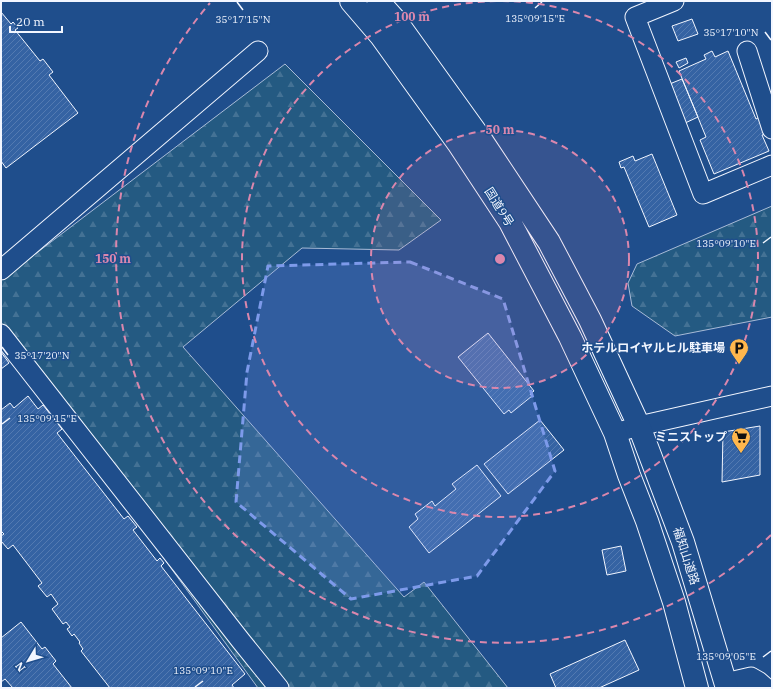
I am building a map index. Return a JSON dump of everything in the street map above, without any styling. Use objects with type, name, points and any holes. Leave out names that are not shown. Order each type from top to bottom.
[{"type":"highway","name":"国道9号","points":[[351,1],[381,36],[458,143],[510,222],[570,337],[615,433]]},
{"type":"highway","name":"国道9号","points":[[378,1],[396,21],[480,138],[549,242],[590,320],[639,426]]},
{"type":"highway","name":"福知山道路","points":[[639,426],[683,542],[726,685]]},
{"type":"highway","points":[[615,433],[647,521],[674,602],[697,688]]},
{"type":"street","points":[[674,1],[635,17],[703,194],[772,165]]},
{"type":"street","points":[[1,270],[258,51]]},
{"type":"street","points":[[747,51],[772,129]]},
{"type":"street","points":[[1,334],[241,642],[279,688]]},
{"type":"street","points":[[615,433],[639,426],[772,396]]},
{"type":"street","points":[[726,685],[751,676],[766,688]]},
{"type":"highlighted area","points":[[410,262],[503,299],[555,471],[477,576],[351,599],[236,502],[247,372],[268,266]]},
{"type":"green space","points":[[285,64],[441,220],[399,250],[302,248],[183,347],[404,597],[424,582],[508,688],[258,688],[1,334],[1,280]]},
{"type":"green space","points":[[772,206],[772,317],[675,336],[632,306],[628,283],[637,264]]},
{"type":"building","points":[[1,12],[11,24],[13,22],[18,28],[15,30],[40,61],[43,59],[53,72],[49,75],[78,113],[6,168],[1,161]]},
{"type":"building","points":[[692,19],[698,34],[678,41],[672,26]]},
{"type":"building","points":[[712,51],[715,57],[728,51],[756,119],[763,115],[770,133],[762,135],[769,151],[714,174],[700,140],[706,137],[679,71],[706,59],[704,55]]},
{"type":"building","points":[[686,58],[688,63],[679,68],[676,62]]},
{"type":"building","points":[[682,79],[698,117],[683,124],[667,85]]},
{"type":"building","points":[[652,154],[677,215],[649,227],[624,167],[621,168],[619,162],[633,156],[635,161]]},
{"type":"building","points":[[488,333],[534,391],[530,394],[532,396],[511,413],[509,410],[504,414],[458,357]]},
{"type":"building","points":[[1,352],[9,363],[1,369]]},
{"type":"building","points":[[28,396],[38,409],[43,405],[62,429],[57,433],[124,519],[128,516],[137,527],[133,530],[157,561],[160,558],[164,563],[161,566],[245,674],[232,685],[234,688],[110,688],[81,651],[83,649],[79,643],[80,642],[74,634],[72,636],[67,629],[70,627],[66,622],[63,624],[52,609],[58,604],[51,594],[47,597],[38,586],[42,583],[13,545],[8,549],[1,541],[1,536],[4,534],[1,531],[1,410],[10,403],[14,408]]},
{"type":"building","points":[[540,420],[564,450],[508,494],[484,464]]},
{"type":"building","name":"ミニストップ","points":[[760,426],[760,475],[722,482],[723,432]]},
{"type":"building","points":[[477,465],[501,496],[429,553],[409,527],[418,519],[415,514],[432,501],[435,506],[456,489],[452,484]]},
{"type":"building","points":[[621,546],[626,571],[607,575],[602,550]]},
{"type":"building","points":[[21,622],[42,649],[45,647],[56,661],[53,664],[72,688],[13,688],[5,679],[1,682],[1,638]]},
{"type":"building","points":[[625,640],[639,670],[599,688],[556,688],[550,674]]},
{"type":"place","name":"ホテルロイヤルヒル駐車場","points":[[739,365]]},
{"type":"place","name":"ミニストップ","points":[[741,454]]}]
